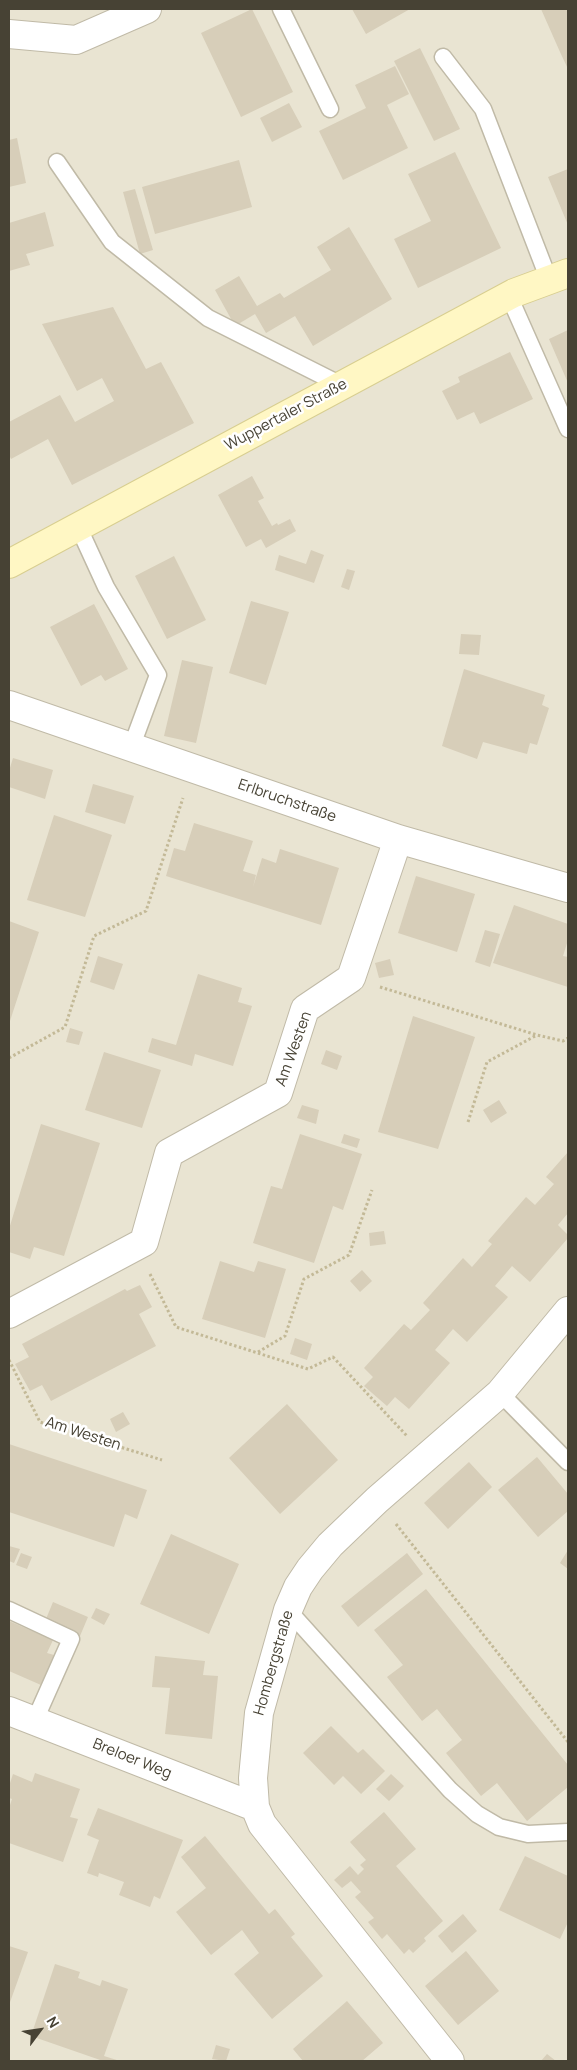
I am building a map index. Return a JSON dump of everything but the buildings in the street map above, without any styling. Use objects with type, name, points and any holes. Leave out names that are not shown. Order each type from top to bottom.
[{"type":"main road","name":"Wuppertaler Straße","points":[[9,564],[509,296],[559,277]]},
{"type":"street","points":[[9,34],[76,40],[147,9]]},
{"type":"street","name":"Erlbruchstraße","points":[[9,705],[398,840],[568,888]]},
{"type":"street","points":[[351,978],[398,840]]},
{"type":"street","name":"Am Westen","points":[[9,1314],[144,1242],[169,1153],[278,1093],[305,1009],[351,978]]},
{"type":"street","name":"Hombergstraße","points":[[450,2061],[262,1824],[255,1807],[253,1778],[259,1712],[288,1610],[298,1587],[310,1569],[330,1545],[377,1500],[500,1393],[568,1311]]},
{"type":"street","name":"Breloer Weg","points":[[9,1711],[255,1807]]},
{"type":"lane","points":[[281,9],[330,109]]},
{"type":"lane","points":[[443,57],[483,109],[559,277]]},
{"type":"lane","points":[[57,162],[112,242],[208,318],[341,385]]},
{"type":"lane","points":[[509,296],[568,429]]},
{"type":"lane","points":[[78,526],[106,588],[158,675],[131,748]]},
{"type":"lane","points":[[500,1393],[568,1462]]},
{"type":"lane","points":[[9,1610],[71,1639],[35,1720]]},
{"type":"lane","points":[[288,1610],[450,1790],[477,1814],[499,1827],[528,1834],[568,1832]]},
{"type":"path","points":[[9,1058],[66,1027],[94,936],[146,911],[192,768]]},
{"type":"path","points":[[351,978],[537,1035],[563,1040],[568,1038]]},
{"type":"path","points":[[468,1122],[487,1062],[537,1035]]},
{"type":"path","points":[[258,1352],[285,1336],[304,1279],[349,1255],[372,1190]]},
{"type":"path","points":[[136,1246],[176,1327],[308,1369],[333,1357],[426,1456]]},
{"type":"path","name":"Am Westen","points":[[9,1360],[40,1422],[162,1460]]},
{"type":"path","points":[[377,1500],[568,1742]]},
{"type":"shaded area","points":[[9,9],[568,9],[568,2061],[9,2061]]}]
